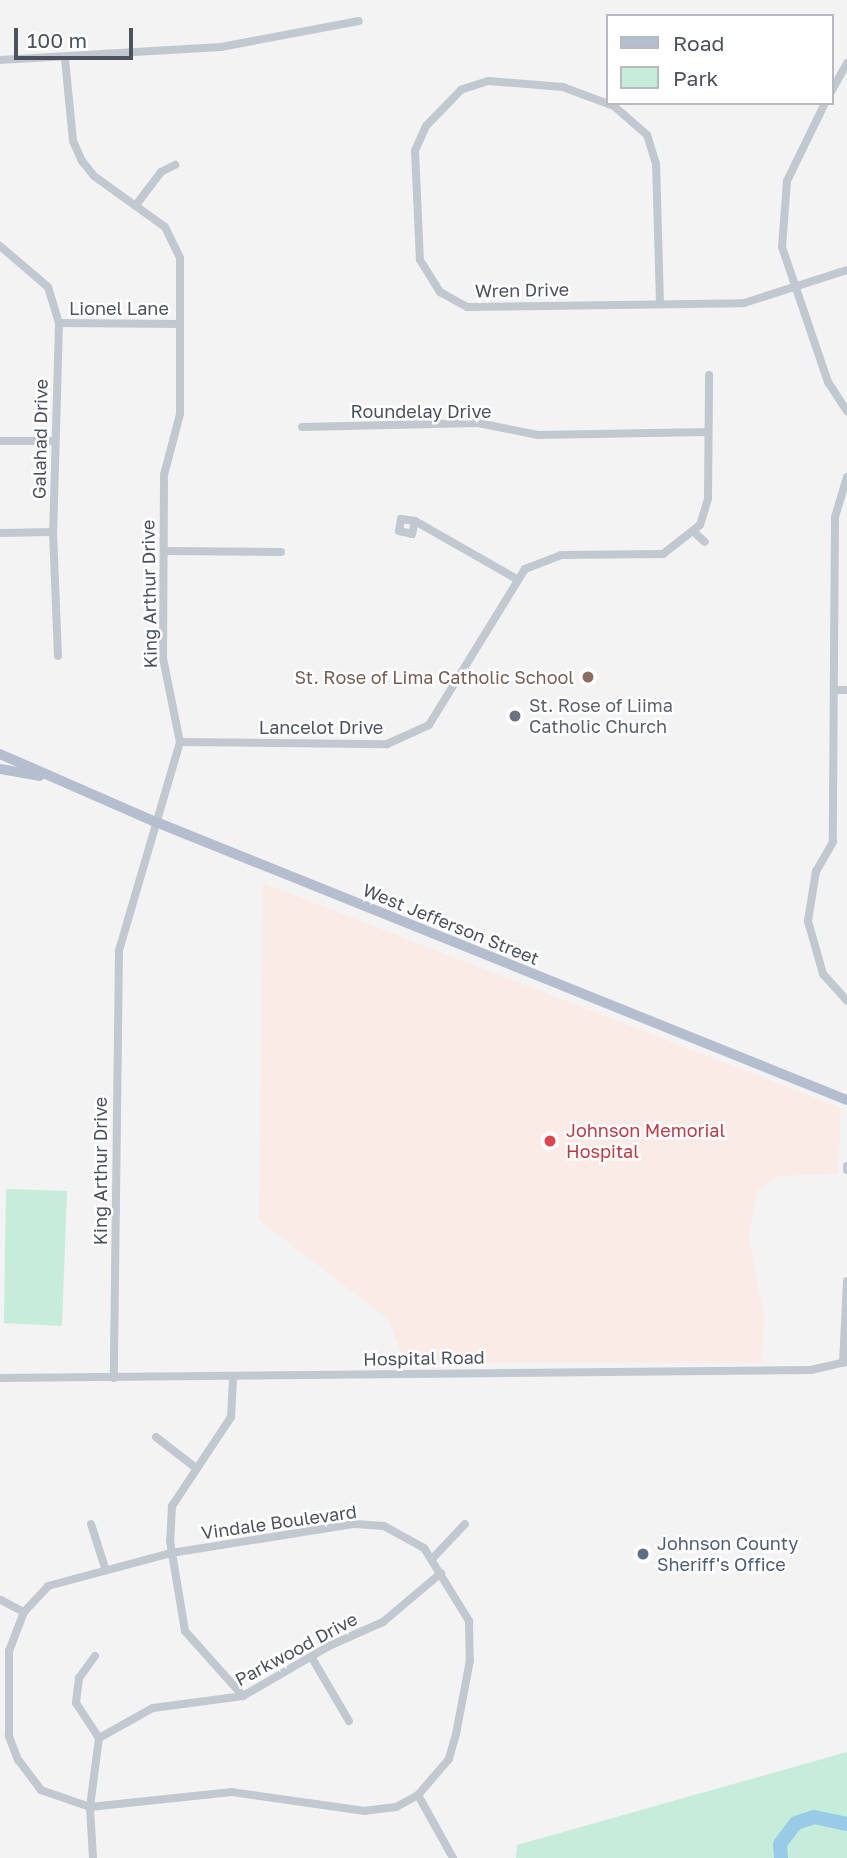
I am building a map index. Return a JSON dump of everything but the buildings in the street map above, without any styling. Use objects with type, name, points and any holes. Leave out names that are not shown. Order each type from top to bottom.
[{"type":"main road","name":"West Jefferson Street","points":[[0,754],[42,775],[156,822],[847,1100]]},
{"type":"main road","name":"West Jefferson Street","points":[[0,769],[42,775]]},
{"type":"street","points":[[0,60],[65,59],[221,47],[359,21]]},
{"type":"street","name":"King Arthur Drive","points":[[65,59],[73,141],[82,161],[94,176],[165,227],[179,247],[180,414],[165,458],[163,657],[180,742],[126,921],[117,981],[114,1378]]},
{"type":"street","points":[[833,88],[847,63]]},
{"type":"street","name":"Wren Drive","points":[[606,103],[563,88],[488,81],[461,90],[426,126],[415,151],[420,260],[440,292],[467,307],[744,303],[796,290],[847,270]]},
{"type":"street","name":"Wren Drive","points":[[611,105],[647,135],[656,164],[660,304]]},
{"type":"street","points":[[824,105],[797,153],[782,211],[782,247],[828,382],[847,411]]},
{"type":"street","points":[[136,205],[161,172],[175,165]]},
{"type":"street","name":"Galahad Drive","points":[[1,249],[48,288],[59,323],[53,531],[58,656]]},
{"type":"street","name":"Lionel Lane","points":[[59,323],[180,324]]},
{"type":"street","points":[[705,542],[695,533],[708,498],[709,375]]},
{"type":"street","name":"Roundelay Drive","points":[[302,427],[478,423],[538,435],[708,432]]},
{"type":"street","points":[[0,441],[55,441]]},
{"type":"street","points":[[847,478],[835,517],[832,842],[816,871],[808,920],[823,974],[847,1001]]},
{"type":"street","points":[[415,521],[515,578]]},
{"type":"street","points":[[0,533],[53,531]]},
{"type":"street","name":"Lancelot Drive","points":[[180,742],[373,744],[413,736],[443,708],[515,578],[535,562],[561,555],[663,554],[695,533]]},
{"type":"street","points":[[164,551],[281,552]]},
{"type":"street","points":[[835,690],[847,690]]},
{"type":"street","points":[[845,1363],[847,1280]]},
{"type":"street","name":"Hospital Road","points":[[0,1378],[233,1379],[811,1370],[845,1363]]},
{"type":"street","points":[[233,1379],[231,1417],[172,1506],[170,1553],[185,1631],[243,1696]]},
{"type":"street","points":[[156,1437],[196,1468]]},
{"type":"street","points":[[91,1524],[105,1568]]},
{"type":"street","name":"Vindale Boulevard","points":[[24,1612],[48,1586],[105,1568],[170,1553],[355,1524],[384,1526],[424,1548],[442,1573],[469,1621],[470,1660],[449,1759],[418,1795]]},
{"type":"street","points":[[432,1559],[465,1524]]},
{"type":"street","name":"Parkwood Drive","points":[[99,1738],[153,1708],[243,1696],[383,1622],[442,1573]]},
{"type":"street","points":[[1,1600],[24,1612],[9,1651],[12,1749],[41,1790],[90,1807],[232,1792],[365,1811],[396,1807],[418,1795],[453,1858]]},
{"type":"street","points":[[93,1858],[90,1807],[99,1738],[76,1703],[79,1678],[95,1656]]},
{"type":"street","points":[[312,1658],[349,1721]]},
{"type":"shaded area","name":"Johnson Memorial Hospital","points":[[263,883],[841,1108],[838,1174],[778,1176],[757,1191],[749,1236],[764,1317],[761,1363],[405,1362],[387,1318],[259,1220]]},
{"type":"green space","points":[[6,1189],[67,1191],[62,1326],[4,1323]]},
{"type":"green space","points":[[847,1752],[847,1858],[516,1858],[517,1845]]},
{"type":"waterway","points":[[781,1858],[780,1844],[796,1823],[814,1817],[847,1824]]},
{"type":"place","name":"St. Rose of Lima Catholic School","points":[[588,677]]},
{"type":"place","name":"St. Rose of Liima Catholic Church","points":[[515,716]]},
{"type":"place","name":"Johnson Memorial Hospital","points":[[550,1141]]},
{"type":"place","name":"Johnson County Sheriff's Office","points":[[643,1554]]}]
